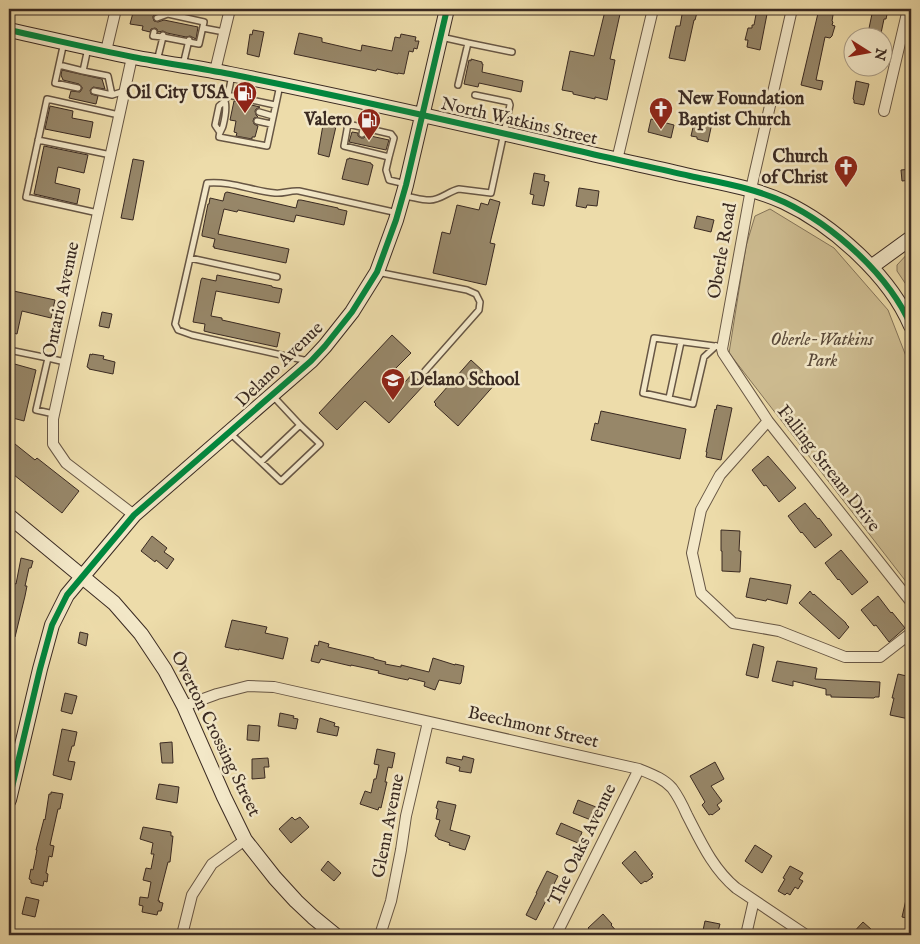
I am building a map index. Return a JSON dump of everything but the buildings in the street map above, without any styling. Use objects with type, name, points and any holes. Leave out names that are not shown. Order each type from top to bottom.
[{"type":"main road","name":"Delano Avenue","points":[[9,800],[52,626],[67,595],[134,515],[311,361],[352,312],[377,272],[405,190],[447,9]]},
{"type":"main road","name":"North Watkins Street","points":[[9,30],[132,57],[232,74],[750,189],[796,208],[843,241],[871,267],[890,289],[911,326]]},
{"type":"main road","points":[[871,267],[911,238]]},
{"type":"main road","name":"Overton Crossing Street","points":[[9,516],[114,604],[142,634],[165,670],[184,706],[245,840],[296,901],[336,935]]},
{"type":"street","points":[[106,51],[116,9]]},
{"type":"street","points":[[215,72],[230,9]]},
{"type":"street","points":[[617,160],[653,9]]},
{"type":"street","name":"Oberle Road","points":[[721,349],[750,189],[792,9]]},
{"type":"street","points":[[884,111],[908,9]]},
{"type":"street","name":"Ontario Avenue","points":[[132,57],[54,414],[53,444],[66,462],[134,515]]},
{"type":"street","name":"Falling Stream Drive","points":[[721,349],[768,421],[911,602]]},
{"type":"street","points":[[768,421],[720,475],[702,510],[692,553],[702,593],[733,623],[779,631],[844,657],[880,658],[911,633]]},
{"type":"street","name":"Beechmont Street","points":[[184,706],[217,694],[248,686],[274,687],[639,769],[657,776],[671,788],[682,804],[709,857],[721,874],[736,888],[806,935]]},
{"type":"street","name":"Glenn Avenue","points":[[380,935],[391,902],[406,816],[428,722]]},
{"type":"street","name":"The Oaks Avenue","points":[[556,935],[639,769]]},
{"type":"street","points":[[182,935],[192,895],[212,864],[245,840]]},
{"type":"street","points":[[746,935],[754,900]]},
{"type":"lane","points":[[166,20],[168,14]]},
{"type":"lane","points":[[154,32],[153,36],[175,38],[199,44],[204,22],[168,14],[157,18]]},
{"type":"lane","points":[[178,23],[180,16]]},
{"type":"lane","points":[[192,26],[193,19]]},
{"type":"lane","points":[[203,28],[224,32]]},
{"type":"lane","points":[[157,61],[163,36]]},
{"type":"lane","points":[[441,37],[512,52]]},
{"type":"lane","points":[[183,66],[188,41]]},
{"type":"lane","points":[[64,42],[55,83],[75,86]]},
{"type":"lane","points":[[458,85],[468,43]]},
{"type":"lane","points":[[82,72],[88,47]]},
{"type":"lane","points":[[59,65],[70,70],[108,76],[112,95]]},
{"type":"lane","points":[[219,131],[228,115],[228,95],[232,74]]},
{"type":"lane","points":[[249,99],[253,79]]},
{"type":"lane","points":[[228,105],[219,106],[215,125],[219,131],[219,137],[266,146],[280,85]]},
{"type":"lane","points":[[95,90],[112,95],[125,91]]},
{"type":"lane","points":[[228,95],[276,105]]},
{"type":"lane","points":[[389,157],[377,151],[344,146],[348,124],[363,131],[381,135],[391,134],[394,138],[386,170],[389,180],[405,190],[429,200],[454,190],[491,193],[510,105],[509,102],[475,95]]},
{"type":"lane","points":[[98,213],[26,197],[47,99],[120,115]]},
{"type":"lane","points":[[363,131],[368,104]]},
{"type":"lane","points":[[259,112],[273,116]]},
{"type":"lane","points":[[257,121],[271,124]]},
{"type":"lane","points":[[38,140],[111,155]]},
{"type":"lane","points":[[311,361],[192,335],[178,330],[174,324],[207,183],[231,183],[274,193],[294,190],[398,213]]},
{"type":"lane","points":[[190,258],[277,277]]},
{"type":"lane","points":[[377,272],[467,290],[476,294],[480,302],[479,310],[425,371]]},
{"type":"lane","points":[[654,338],[721,349],[704,357],[693,404],[644,393],[654,338]]},
{"type":"lane","points":[[669,398],[680,342]]},
{"type":"lane","points":[[9,350],[65,362]]},
{"type":"lane","points":[[48,358],[36,410],[54,414]]},
{"type":"lane","points":[[230,432],[281,481],[320,444],[272,395]]},
{"type":"lane","points":[[261,462],[300,425]]},
{"type":"green space","name":"Oberle-Watkins Park","points":[[770,209],[834,248],[888,310],[911,369],[911,588],[729,353],[746,246],[755,216]]},
{"type":"green space","points":[[911,250],[911,292],[897,271],[897,265]]},
{"type":"cycle path","points":[[9,800],[52,625],[67,595],[134,515],[311,361],[352,312],[377,272],[396,220],[406,185],[447,9]]},
{"type":"cycle path","points":[[9,30],[118,54],[230,74],[359,101],[750,189],[784,202],[803,212],[840,238],[875,271],[902,307],[911,326]]},
{"type":"place","name":"Oil City USA","points":[[245,114]]},
{"type":"place","name":"New Foundation Baptist Church","points":[[661,130]]},
{"type":"place","name":"Valero","points":[[369,141]]},
{"type":"place","name":"Church of Christ","points":[[846,188]]},
{"type":"place","name":"Delano School","points":[[393,401]]}]
